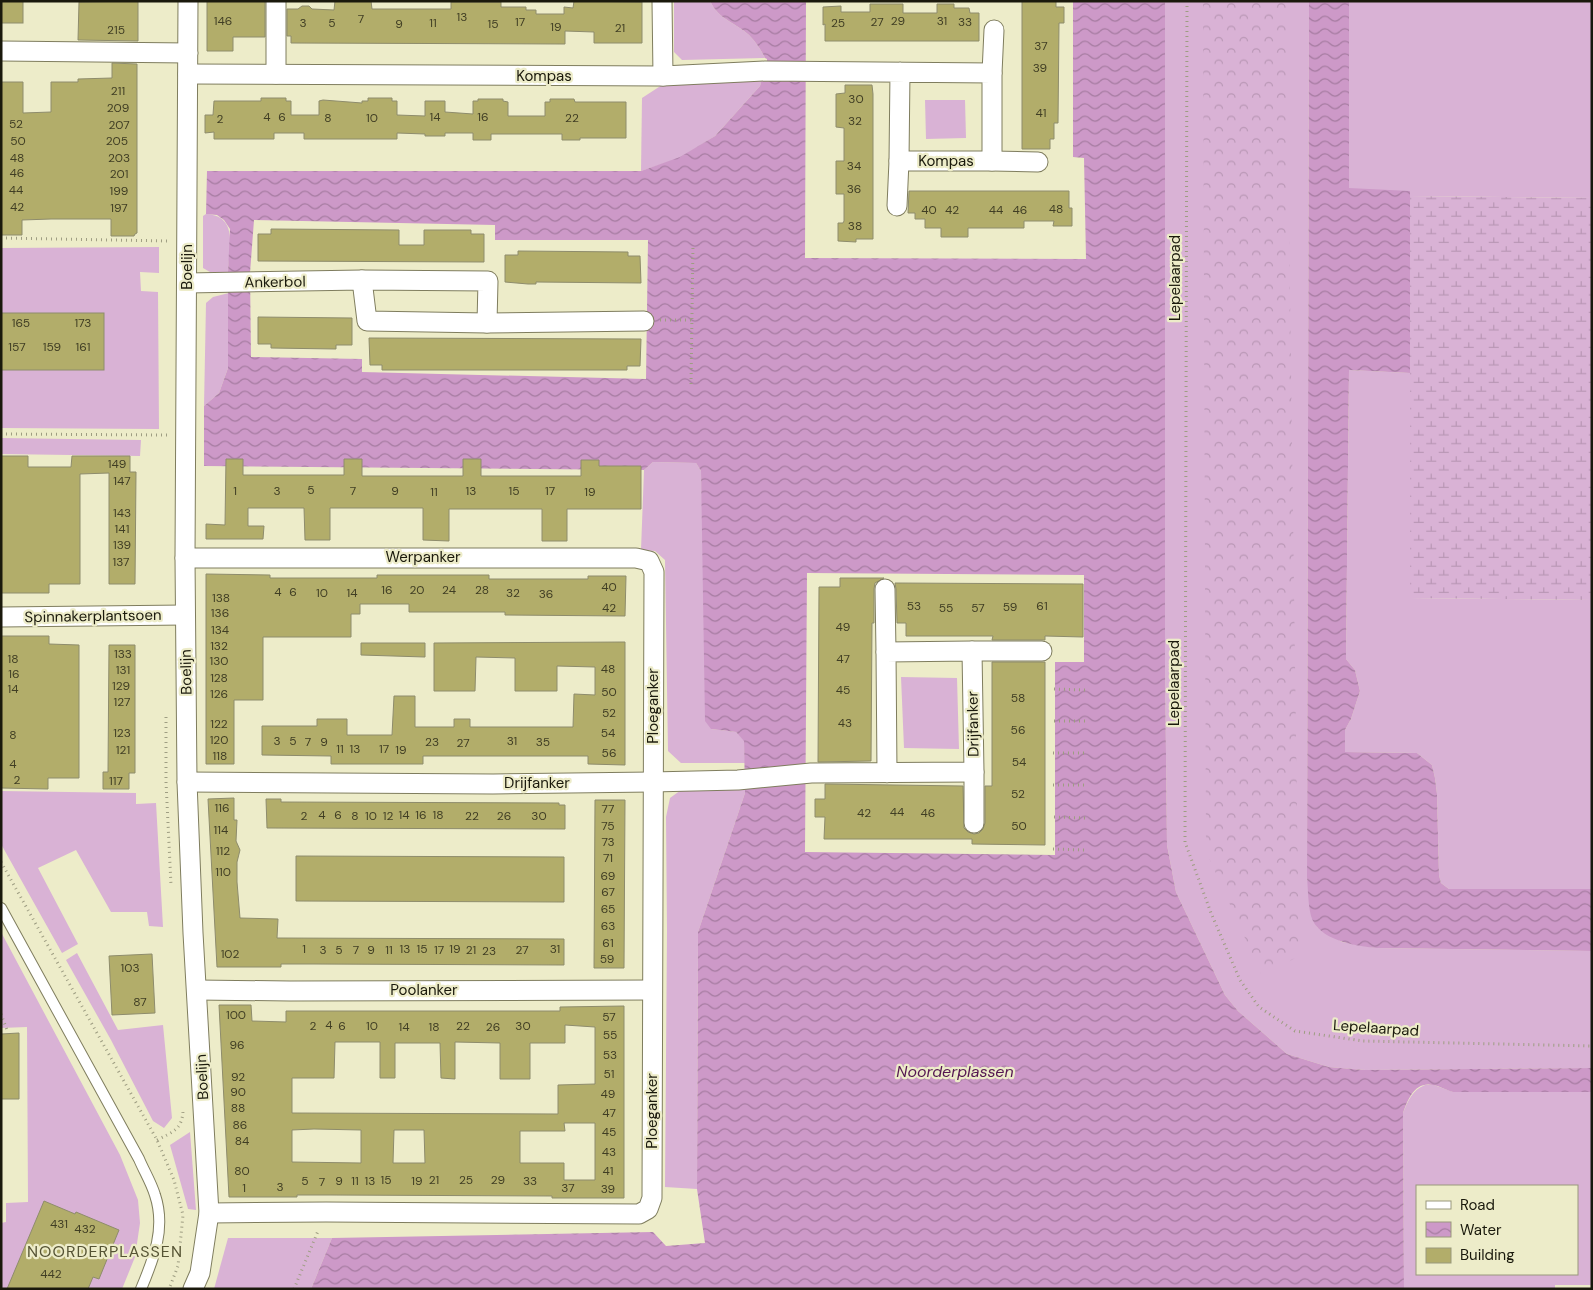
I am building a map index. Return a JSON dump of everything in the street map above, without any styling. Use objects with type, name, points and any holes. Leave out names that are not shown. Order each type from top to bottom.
[{"type":"street","name":"Boelijn","points":[[188,1],[185,558],[187,782],[209,1213],[200,1273],[193,1289]]},
{"type":"street","points":[[276,1],[276,74]]},
{"type":"street","points":[[662,1],[662,76]]},
{"type":"street","name":"Kompas","points":[[992,161],[994,30]]},
{"type":"street","points":[[1,51],[188,53]]},
{"type":"street","name":"Kompas","points":[[188,74],[662,76],[766,71],[992,73]]},
{"type":"street","name":"Kompas","points":[[897,206],[900,160],[900,72]]},
{"type":"street","name":"Kompas","points":[[900,160],[1038,162]]},
{"type":"street","points":[[362,280],[367,322],[487,323],[644,320]]},
{"type":"street","name":"Ankerbol","points":[[187,283],[362,280],[488,281],[487,323]]},
{"type":"street","name":"Werpanker","points":[[185,558],[636,558],[649,561],[654,572]]},
{"type":"street","name":"Ploeganker","points":[[209,1213],[639,1214],[648,1209],[652,1198],[654,572]]},
{"type":"street","points":[[885,589],[888,772]]},
{"type":"street","name":"Spinnakerplantsoen","points":[[1,617],[186,615]]},
{"type":"street","name":"Drijfanker","points":[[187,782],[484,784],[652,782],[738,780],[811,773],[974,772],[972,651]]},
{"type":"street","points":[[886,652],[1042,651]]},
{"type":"street","points":[[974,772],[974,823]]},
{"type":"street","name":"Poolanker","points":[[197,990],[652,990]]},
{"type":"lane","points":[[1,908],[139,1159],[155,1195],[159,1220],[158,1241],[141,1289]]},
{"type":"path","name":"Lepelaarpad","points":[[1187,1],[1185,842],[1211,914],[1240,980],[1259,1006],[1295,1031],[1363,1041],[1592,1046]]},
{"type":"path","points":[[1,238],[168,241]]},
{"type":"path","points":[[691,384],[693,244]]},
{"type":"path","points":[[644,320],[692,320]]},
{"type":"path","points":[[1,434],[167,435]]},
{"type":"path","points":[[1054,689],[1085,690]]},
{"type":"path","points":[[1054,721],[1085,721]]},
{"type":"path","points":[[1053,752],[1084,753]]},
{"type":"path","points":[[1053,785],[1084,785]]},
{"type":"path","points":[[1054,817],[1086,818]]},
{"type":"path","points":[[1053,849],[1084,850]]},
{"type":"path","points":[[1,862],[157,1140],[174,1180],[183,1215],[178,1266],[170,1289]]},
{"type":"path","points":[[1,1014],[7,1030]]},
{"type":"path","points":[[294,1289],[326,1212]]},
{"type":"green space","points":[[674,1],[710,1],[723,17],[749,35],[765,58],[682,60],[674,52]]},
{"type":"green space","points":[[1165,1],[1309,1],[1307,877],[1317,927],[1342,942],[1376,948],[1592,951],[1592,1068],[1365,1070],[1329,1067],[1287,1054],[1238,1011],[1225,995],[1176,892],[1167,845],[1165,663]]},
{"type":"green space","points":[[1203,1],[1286,1],[1299,956],[1262,976],[1206,851]]},
{"type":"green space","points":[[1349,1],[1592,1],[1592,198],[1410,196],[1410,192],[1349,189]]},
{"type":"green space","points":[[762,79],[760,86],[715,136],[680,158],[641,171],[642,98],[662,85]]},
{"type":"green space","points":[[925,100],[965,100],[966,138],[926,139]]},
{"type":"green space","points":[[1410,196],[1592,198],[1592,600],[1410,598]]},
{"type":"green space","points":[[206,214],[216,216],[228,227],[230,244],[228,272],[210,272],[203,268],[203,216]]},
{"type":"green space","points":[[159,247],[159,273],[140,272],[141,291],[158,292],[159,429],[1,428],[1,248]]},
{"type":"green space","points":[[229,293],[228,368],[219,393],[204,406],[206,303],[213,297]]},
{"type":"green space","points":[[1349,370],[1410,373],[1410,598],[1592,600],[1592,889],[1449,889],[1441,883],[1439,875],[1437,794],[1432,765],[1417,753],[1345,752],[1345,730],[1351,719],[1360,691],[1355,670],[1346,659]]},
{"type":"green space","points":[[1,438],[141,440],[140,456],[1,454]]},
{"type":"green space","points":[[653,462],[696,463],[701,471],[711,729],[736,732],[744,740],[745,763],[681,763],[668,751],[665,560],[655,551],[641,550],[644,470]]},
{"type":"green space","points":[[901,677],[957,678],[959,749],[904,748]]},
{"type":"green space","points":[[745,789],[698,932],[697,1189],[665,1187],[666,817],[670,798],[681,790]]},
{"type":"green space","points":[[1,791],[136,793],[136,804],[156,803],[163,927],[149,926],[147,912],[111,912],[76,850],[38,868],[78,944],[62,953],[1,844]]},
{"type":"green space","points":[[1,932],[120,1155],[138,1200],[140,1223],[135,1257],[122,1289],[1,1289],[1,1223],[6,1222],[6,1203],[28,1202],[27,1027],[1,1028]]},
{"type":"green space","points":[[77,953],[118,1030],[163,1025],[172,1118],[164,1128],[153,1121],[111,1040],[66,960]]},
{"type":"green space","points":[[1425,1085],[1434,1085],[1453,1092],[1592,1092],[1592,1285],[1555,1285],[1555,1289],[1404,1289],[1403,1113],[1411,1096]]},
{"type":"green space","points":[[190,1132],[196,1210],[188,1209],[170,1145]]},
{"type":"green space","points":[[228,1238],[332,1238],[311,1289],[214,1289]]},
{"type":"water","name":"Noorderplassen","points":[[710,1],[806,1],[805,258],[1086,259],[1084,158],[1073,157],[1073,1],[1165,1],[1165,663],[1167,845],[1176,892],[1225,995],[1238,1011],[1287,1054],[1329,1067],[1365,1070],[1592,1068],[1592,1092],[1453,1092],[1427,1084],[1413,1092],[1403,1113],[1404,1289],[311,1289],[332,1238],[653,1232],[666,1246],[705,1243],[697,1189],[698,932],[745,793],[744,741],[736,732],[711,729],[705,721],[701,471],[696,463],[653,462],[644,470],[204,466],[204,406],[219,393],[228,368],[230,229],[224,220],[217,215],[206,214],[207,171],[641,171],[680,157],[715,136],[760,86],[762,79],[767,79],[767,59],[756,43],[744,31],[723,17]],"holes":[[[254,220],[495,225],[495,240],[648,240],[646,379],[362,372],[362,359],[251,357],[250,273]],[[807,573],[1084,575],[1084,662],[1055,662],[1055,855],[805,852]]]},
{"type":"water","points":[[1309,1],[1349,1],[1349,188],[1410,191],[1410,373],[1349,370],[1346,659],[1355,670],[1360,691],[1351,719],[1345,730],[1345,752],[1417,753],[1432,765],[1437,794],[1439,875],[1441,883],[1449,889],[1592,889],[1592,951],[1367,947],[1329,936],[1321,931],[1311,916],[1307,877]]},
{"type":"building","points":[[1,1],[23,1],[23,23],[1,23]]},
{"type":"building","points":[[138,1],[138,41],[78,40],[79,2]]},
{"type":"building","points":[[207,1],[265,1],[265,37],[233,37],[233,51],[207,51]]},
{"type":"building","points":[[335,1],[371,1],[372,9],[451,9],[451,2],[501,2],[501,7],[526,7],[526,10],[536,10],[536,14],[564,14],[564,7],[573,8],[574,1],[642,2],[642,43],[594,43],[594,32],[565,31],[565,44],[291,43],[291,36],[287,36],[287,9],[309,6],[312,9],[334,10]]},
{"type":"building","points":[[1022,1],[1056,1],[1056,7],[1064,7],[1064,23],[1059,23],[1058,123],[1054,123],[1054,139],[1050,139],[1050,149],[1022,149]]},
{"type":"building","points":[[870,4],[903,4],[903,13],[937,13],[937,4],[954,4],[954,8],[969,8],[970,13],[979,13],[979,41],[825,41],[823,7],[841,6],[841,12],[870,12]]},
{"type":"building","points":[[112,63],[137,64],[137,233],[134,236],[111,236],[111,219],[51,219],[22,220],[22,235],[1,235],[1,82],[23,82],[23,113],[51,112],[51,82],[78,82],[78,79],[112,78]]},
{"type":"building","points":[[845,85],[872,85],[873,94],[873,239],[856,239],[856,242],[838,241],[838,223],[843,223],[844,221],[844,194],[836,194],[836,161],[844,161],[844,128],[836,127],[836,94],[845,93]]},
{"type":"building","points":[[261,98],[286,98],[286,101],[291,101],[291,115],[319,115],[319,101],[323,100],[362,103],[362,101],[368,101],[368,98],[392,98],[392,101],[397,101],[397,115],[425,116],[425,101],[445,101],[445,112],[473,114],[473,101],[478,101],[478,99],[503,99],[503,101],[508,102],[508,116],[545,116],[545,102],[550,102],[550,99],[574,99],[575,102],[626,102],[626,138],[562,140],[562,134],[491,134],[491,140],[473,140],[473,133],[445,133],[445,136],[425,136],[425,134],[397,133],[397,139],[304,139],[304,133],[274,133],[274,139],[214,139],[214,132],[205,133],[205,115],[213,115],[214,101],[261,101]]},
{"type":"building","points":[[909,191],[1069,191],[1069,208],[1072,208],[1072,226],[1053,226],[1054,221],[1024,221],[1024,228],[968,228],[968,237],[941,237],[941,228],[925,228],[925,219],[915,219],[915,213],[908,213]]},
{"type":"building","points":[[271,229],[399,230],[399,245],[424,245],[424,230],[471,230],[471,234],[484,234],[484,262],[258,261],[258,234],[271,234]]},
{"type":"building","points":[[518,251],[628,252],[628,256],[640,256],[641,283],[536,282],[536,284],[528,284],[505,282],[505,255],[518,255]]},
{"type":"building","points":[[1,313],[104,313],[104,370],[1,370]]},
{"type":"building","points":[[258,317],[352,318],[352,345],[336,345],[336,349],[271,348],[271,344],[258,344]]},
{"type":"building","points":[[369,338],[641,339],[640,366],[627,366],[627,370],[382,370],[382,365],[370,365]]},
{"type":"building","points":[[1,456],[28,456],[28,467],[71,467],[72,456],[130,456],[130,472],[136,472],[135,584],[109,584],[109,473],[80,474],[80,584],[49,584],[49,593],[1,593]]},
{"type":"building","points":[[226,459],[243,459],[243,475],[344,475],[344,459],[362,459],[362,476],[463,476],[463,459],[481,459],[481,476],[581,476],[581,460],[599,460],[599,466],[641,466],[641,509],[567,509],[567,541],[542,541],[542,509],[449,509],[449,541],[423,540],[423,508],[330,508],[330,540],[305,540],[304,508],[248,508],[248,526],[264,526],[263,539],[206,539],[206,524],[225,525]]},
{"type":"building","points":[[206,574],[270,575],[270,578],[377,578],[377,575],[489,575],[489,579],[588,579],[588,576],[626,576],[625,616],[505,615],[505,612],[409,612],[409,604],[360,604],[360,614],[351,614],[351,637],[263,637],[263,700],[234,700],[234,764],[206,764]]},
{"type":"building","points":[[840,578],[884,578],[875,583],[874,589],[871,761],[818,762],[819,587],[840,587]]},
{"type":"building","points":[[895,583],[1083,584],[1083,637],[1045,636],[1045,640],[992,640],[993,636],[906,636],[906,623],[897,623]]},
{"type":"building","points":[[1,636],[49,636],[49,644],[79,645],[79,778],[48,778],[48,789],[1,788]]},
{"type":"building","points":[[625,642],[625,765],[588,764],[588,756],[423,756],[423,764],[331,764],[331,756],[262,755],[262,726],[317,726],[317,719],[347,719],[347,735],[392,735],[394,696],[415,696],[415,727],[454,727],[454,719],[470,719],[470,727],[573,727],[574,694],[595,695],[595,667],[557,666],[557,691],[515,691],[515,658],[476,657],[475,691],[434,691],[434,643]]},
{"type":"building","points":[[361,643],[425,643],[425,657],[361,655]]},
{"type":"building","points":[[109,645],[135,645],[135,773],[129,773],[129,789],[103,789],[103,772],[108,772]]},
{"type":"building","points":[[992,662],[1045,662],[1045,845],[972,844],[972,839],[824,839],[825,817],[815,817],[815,799],[825,799],[825,784],[963,786],[964,828],[974,834],[979,833],[983,829],[985,823],[985,786],[992,786]]},
{"type":"building","points":[[234,798],[234,820],[237,820],[236,841],[240,850],[237,862],[237,882],[240,918],[278,919],[277,938],[564,939],[564,965],[281,964],[281,967],[217,967],[208,799]]},
{"type":"building","points":[[266,799],[281,799],[281,802],[559,803],[559,805],[565,805],[565,829],[267,828]]},
{"type":"building","points":[[595,800],[625,800],[624,968],[594,968]]},
{"type":"building","points":[[296,856],[564,857],[564,902],[296,901]]},
{"type":"building","points":[[152,954],[155,1013],[112,1015],[109,956]]},
{"type":"building","points":[[219,1005],[251,1005],[252,1021],[286,1022],[286,1011],[560,1011],[560,1007],[624,1006],[624,1198],[330,1195],[229,1197]],"holes":[[[565,1025],[595,1027],[595,1084],[558,1085],[558,1114],[292,1113],[292,1078],[334,1078],[335,1042],[380,1042],[380,1078],[395,1078],[395,1043],[440,1043],[441,1078],[455,1079],[455,1042],[500,1043],[500,1079],[530,1079],[530,1043],[565,1043]],[[564,1123],[595,1123],[595,1180],[564,1180],[564,1163],[520,1163],[520,1131],[565,1131]],[[292,1130],[361,1130],[361,1163],[292,1162]],[[394,1130],[424,1130],[425,1163],[393,1163]]]},
{"type":"building","points":[[19,1033],[19,1099],[1,1099],[1,1034]]},
{"type":"building","points":[[44,1201],[119,1230],[99,1279],[93,1277],[88,1289],[7,1289]]},
{"type":"district","name":"NOORDERPLASSEN","points":[[105,1251]]}]
